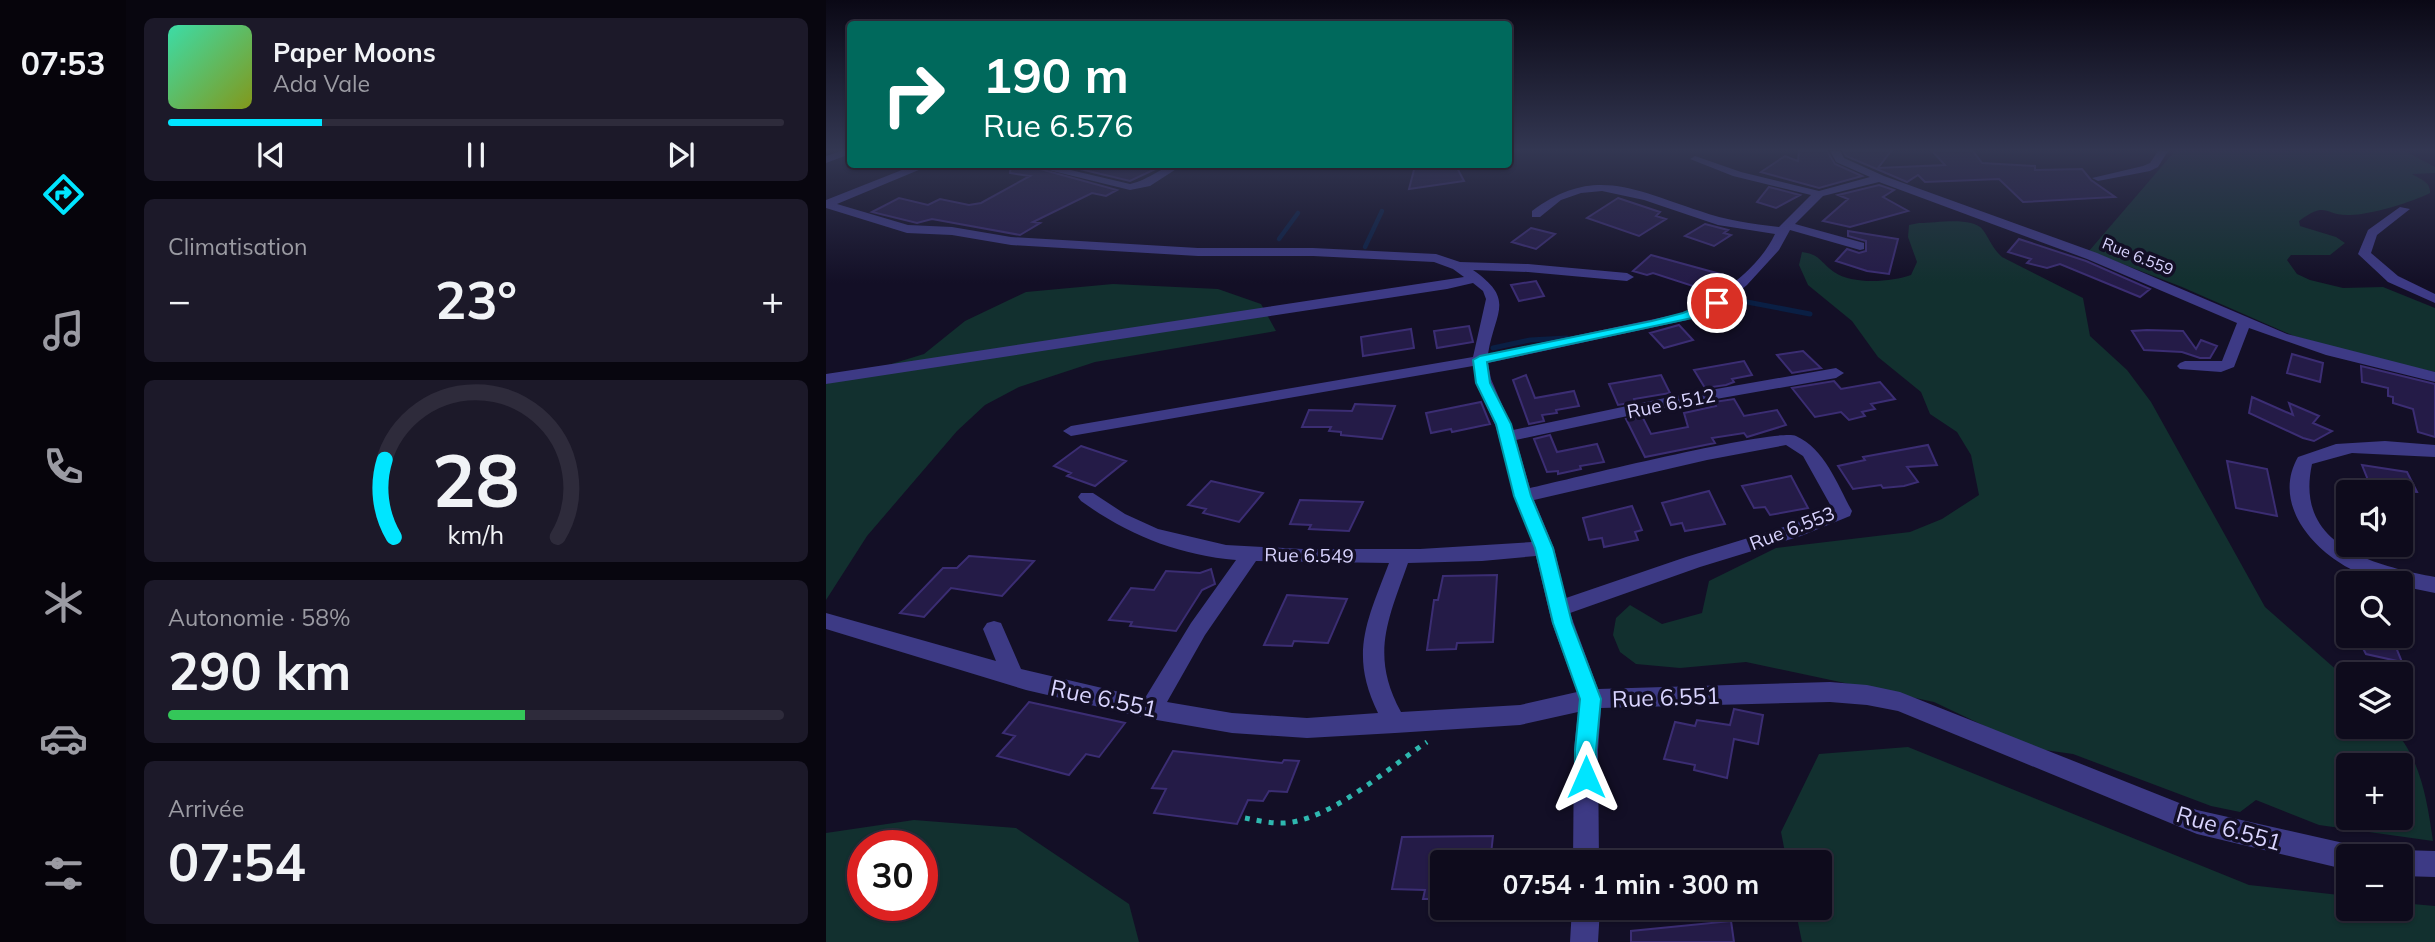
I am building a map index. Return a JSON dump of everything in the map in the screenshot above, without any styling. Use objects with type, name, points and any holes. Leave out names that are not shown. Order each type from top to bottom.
[{"type":"street","points":[[826,204],[849,195]]},
{"type":"street","points":[[1536,214],[1551,200],[1566,195]]},
{"type":"street","points":[[1635,195],[1717,221],[1785,229],[1860,246]]},
{"type":"street","points":[[1071,431],[1480,360],[1653,324],[1697,312],[1717,303],[1742,282],[1775,247],[1785,229],[1818,195]]},
{"type":"street","name":"Rue 6.559","points":[[1926,195],[2092,256],[2307,345],[2435,377]]},
{"type":"street","points":[[826,204],[907,229],[952,231],[1012,241],[1198,252],[1366,253],[1436,258],[1458,266],[1489,289],[1493,304],[1480,360],[1483,383],[1504,424],[1523,496],[1544,548],[1559,609],[1591,699],[1586,750],[1586,850]]},
{"type":"street","points":[[2404,209],[2373,231],[2365,242],[2364,254],[2393,279],[2435,299]]},
{"type":"street","points":[[1458,266],[1528,268],[1627,277]]},
{"type":"street","points":[[826,379],[1447,285],[1475,278]]},
{"type":"street","points":[[2185,366],[2221,367],[2229,364],[2245,320]]},
{"type":"street","name":"Rue 6.512","points":[[1507,437],[1665,404],[1836,373]]},
{"type":"street","name":"Rue 6.553","points":[[1523,496],[1707,454],[1789,439],[1810,452],[1843,511],[1794,531],[1693,562],[1559,609]]},
{"type":"street","points":[[2435,451],[2370,445],[2349,446],[2322,452],[2304,461],[2299,476],[2300,505],[2304,515],[2320,535],[2346,557],[2362,567],[2386,575],[2435,585]]},
{"type":"street","name":"Rue 6.549","points":[[1087,497],[1116,519],[1158,537],[1251,554],[1308,557],[1477,555],[1544,548]]},
{"type":"street","points":[[1151,709],[1198,629],[1251,554]]},
{"type":"street","points":[[1395,723],[1381,698],[1372,661],[1384,603],[1401,556]]},
{"type":"street","name":"Rue 6.551","points":[[826,621],[1026,681],[1151,709],[1232,723],[1307,728],[1520,715],[1591,699],[1783,691],[1867,695],[1900,702],[2197,822],[2336,854]]},
{"type":"street","points":[[994,629],[1013,675]]},
{"type":"street","points":[[2413,863],[2435,864]]},
{"type":"street","points":[[1584,942],[1585,920]]},
{"type":"path","points":[[1245,818],[1291,823],[1306,819],[1340,801],[1429,741]]},
{"type":"green space","points":[[2137,195],[2425,195],[2358,214],[2341,215],[2325,210],[2315,211],[2299,221],[2300,226],[2336,237],[2345,243],[2330,255],[2291,255],[2287,260],[2297,274],[2310,280],[2343,288],[2383,287],[2435,308],[2435,372],[2294,336],[2182,287],[2089,251]]},
{"type":"green space","points":[[1954,221],[1971,223],[1983,230],[2002,257],[2083,298],[2090,336],[2127,370],[2151,402],[2265,607],[2336,669],[2336,739],[2402,739],[2410,753],[2336,753],[2336,827],[2319,825],[2256,800],[2240,812],[2211,806],[2073,754],[2031,748],[1934,702],[1746,662],[1680,668],[1636,664],[1620,652],[1613,635],[1616,618],[1630,605],[1662,624],[1702,613],[1709,581],[1776,548],[1910,532],[1942,519],[1979,495],[1971,455],[1957,432],[1930,414],[1921,392],[1878,357],[1852,321],[1808,285],[1799,265],[1802,252],[1813,255],[1834,272],[1851,279],[1883,281],[1911,275],[1917,262],[1908,237],[1909,225]]},
{"type":"green space","points":[[1113,284],[1218,289],[1261,304],[1276,331],[1095,362],[1019,387],[985,405],[957,431],[867,536],[826,600],[826,384],[924,354],[965,321],[1026,292]]},
{"type":"green space","points":[[1908,747],[2249,885],[2336,895],[2336,921],[2413,921],[2413,904],[2435,906],[2435,942],[1802,942],[1797,920],[1832,920],[1832,850],[1784,850],[1781,832],[1819,754]]},
{"type":"green space","points":[[2413,760],[2421,780],[2433,841],[2355,830],[2413,830]]},
{"type":"green space","points":[[914,820],[1016,828],[1129,904],[1139,942],[826,942],[826,833]]},
{"type":"building","points":[[996,195],[1088,195],[1033,222],[1040,223],[1020,235],[932,219],[917,223],[872,212],[899,198],[928,205],[940,199],[969,205],[981,203]]},
{"type":"building","points":[[1763,195],[1800,195],[1776,208],[1757,202]]},
{"type":"building","points":[[1838,195],[1886,195],[1883,197],[1908,211],[1850,227],[1823,221],[1848,199]]},
{"type":"building","points":[[2016,195],[2115,197],[2023,202]]},
{"type":"building","points":[[1618,198],[1660,212],[1656,216],[1666,219],[1639,236],[1587,218]]},
{"type":"building","points":[[1705,224],[1728,230],[1724,233],[1731,235],[1714,246],[1685,236]]},
{"type":"building","points":[[1531,228],[1555,234],[1536,249],[1512,242]]},
{"type":"building","points":[[1848,231],[1898,239],[1889,274],[1867,271],[1836,261],[1847,249],[1859,253],[1866,251],[1866,241],[1848,236]]},
{"type":"building","points":[[2019,239],[2086,261],[2150,289],[2140,297],[2060,264],[2047,268],[2027,263],[2031,259],[2008,252]]},
{"type":"building","points":[[1651,255],[1724,275],[1705,290],[1653,273],[1647,275],[1633,271]]},
{"type":"building","points":[[1536,281],[1544,296],[1519,301],[1511,285]]},
{"type":"building","points":[[1679,325],[1693,340],[1664,348],[1650,333]]},
{"type":"building","points":[[1469,326],[1473,342],[1437,348],[1434,331]]},
{"type":"building","points":[[1411,329],[1414,348],[1363,356],[1361,337]]},
{"type":"building","points":[[2132,331],[2183,331],[2196,349],[2201,340],[2217,346],[2210,358],[2182,352],[2144,350]]},
{"type":"building","points":[[1803,351],[1821,368],[1792,373],[1777,355]]},
{"type":"building","points":[[2292,354],[2323,363],[2320,382],[2287,373]]},
{"type":"building","points":[[1744,361],[1752,375],[1732,379],[1734,382],[1726,385],[1705,388],[1694,370]]},
{"type":"building","points":[[2361,366],[2435,384],[2435,437],[2418,432],[2413,409],[2393,403],[2393,397],[2388,396],[2388,388],[2362,382]]},
{"type":"building","points":[[1526,375],[1535,398],[1574,391],[1579,406],[1542,415],[1544,421],[1529,424],[1513,380]]},
{"type":"building","points":[[1661,375],[1670,393],[1634,399],[1635,402],[1618,405],[1609,384]]},
{"type":"building","points":[[1834,381],[1841,389],[1880,382],[1895,399],[1871,404],[1875,409],[1862,412],[1865,416],[1849,420],[1841,412],[1815,417],[1792,388]]},
{"type":"building","points":[[2252,397],[2293,415],[2289,403],[2319,416],[2313,423],[2332,431],[2314,441],[2303,438],[2249,413]]},
{"type":"building","points":[[1734,399],[1744,416],[1777,410],[1786,425],[1747,437],[1744,433],[1712,438],[1715,443],[1645,457],[1626,419],[1642,416],[1651,434],[1688,427],[1684,413],[1716,406],[1714,402]]},
{"type":"building","points":[[1481,402],[1490,424],[1452,432],[1451,429],[1431,433],[1426,413]]},
{"type":"building","points":[[1355,404],[1395,406],[1382,439],[1341,435],[1341,432],[1329,431],[1331,427],[1302,427],[1309,410],[1352,411]]},
{"type":"building","points":[[1550,435],[1557,452],[1597,444],[1604,462],[1580,466],[1581,469],[1558,474],[1558,471],[1547,472],[1534,439]]},
{"type":"building","points":[[1928,445],[1937,465],[1907,467],[1918,482],[1904,486],[1883,488],[1881,485],[1853,489],[1838,466],[1865,460],[1863,457]]},
{"type":"building","points":[[1081,446],[1126,461],[1095,486],[1067,476],[1071,473],[1054,466]]},
{"type":"building","points":[[2227,461],[2267,469],[2277,516],[2236,508]]},
{"type":"building","points":[[2362,465],[2407,472],[2411,480],[2368,480]]},
{"type":"building","points":[[1791,476],[1808,508],[1770,515],[1765,507],[1754,508],[1742,486]]},
{"type":"building","points":[[1211,481],[1263,493],[1239,522],[1203,513],[1206,509],[1188,505]]},
{"type":"building","points":[[1709,491],[1725,524],[1685,531],[1682,523],[1671,525],[1662,503]]},
{"type":"building","points":[[1300,500],[1363,502],[1349,531],[1309,529],[1311,525],[1290,524]]},
{"type":"building","points":[[1632,506],[1642,530],[1635,532],[1638,540],[1604,547],[1602,538],[1589,540],[1583,518]]},
{"type":"building","points":[[969,556],[1034,561],[1002,596],[951,588],[924,617],[900,613],[943,568],[957,568]]},
{"type":"building","points":[[1211,569],[1215,584],[1202,590],[1176,631],[1130,626],[1132,622],[1109,620],[1131,588],[1154,590],[1166,571],[1200,573]]},
{"type":"building","points":[[1497,575],[1493,642],[1457,643],[1456,649],[1427,650],[1434,600],[1438,600],[1443,576]]},
{"type":"building","points":[[1287,595],[1347,599],[1328,643],[1294,641],[1292,646],[1264,645]]},
{"type":"building","points":[[2363,648],[2396,648],[2402,662],[2366,654]]},
{"type":"building","points":[[1029,702],[1125,723],[1099,757],[1086,754],[1069,775],[997,756],[1015,736],[1003,733]]},
{"type":"building","points":[[1734,709],[1763,715],[1758,744],[1734,739],[1727,778],[1694,770],[1695,765],[1664,759],[1675,722],[1695,726],[1697,720],[1730,725]]},
{"type":"building","points":[[1173,751],[1282,763],[1284,760],[1299,761],[1287,792],[1269,791],[1263,801],[1248,800],[1237,824],[1154,813],[1166,789],[1152,788]]},
{"type":"building","points":[[1493,836],[1491,850],[1430,850],[1430,899],[1423,899],[1425,890],[1392,889],[1402,837]]},
{"type":"building","points":[[1731,921],[1734,942],[1631,942],[1631,931]]},
{"type":"waterway","points":[[1365,247],[1382,211]]},
{"type":"waterway","points":[[1279,239],[1298,213]]},
{"type":"waterway","points":[[1724,301],[1726,298],[1810,314]]},
{"type":"waterway","points":[[1493,348],[1530,340],[1567,338]]},
{"type":"route","points":[[1586,777],[1591,699],[1562,623],[1544,548],[1523,496],[1504,424],[1483,383],[1480,360],[1687,316],[1717,303]]}]
